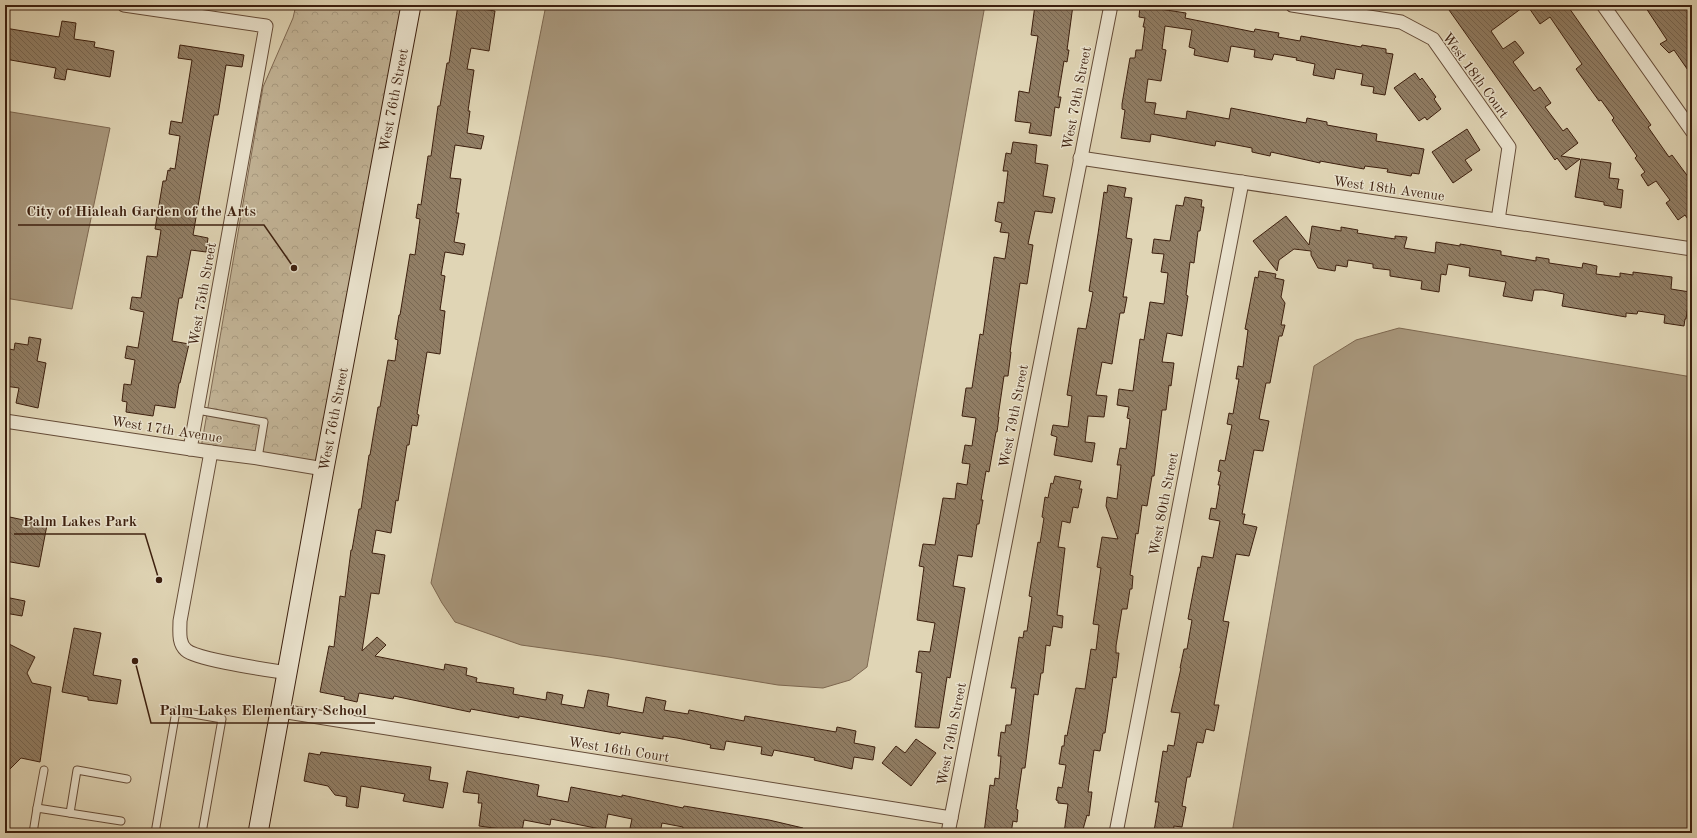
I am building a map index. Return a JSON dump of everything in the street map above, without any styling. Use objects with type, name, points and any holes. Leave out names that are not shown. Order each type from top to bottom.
[{"type":"street","name":"West 75th Street","points":[[124,5],[266,26],[190,449]]},
{"type":"street","name":"West 76th Street","points":[[258,833],[324,469],[411,5]]},
{"type":"street","name":"West 79th Street","points":[[948,833],[1111,5]]},
{"type":"street","name":"West 18th Court","points":[[1292,5],[1401,22],[1433,40],[1509,147],[1498,220]]},
{"type":"street","points":[[1603,5],[1692,131]]},
{"type":"street","name":"West 18th Avenue","points":[[1080,158],[1692,249]]},
{"type":"street","name":"West 80th Street","points":[[1116,833],[1242,182]]},
{"type":"street","name":"West 17th Avenue","points":[[5,421],[324,469]]},
{"type":"street","points":[[211,452],[180,621],[180,641],[186,650],[200,657],[288,673]]},
{"type":"street","name":"West 16th Court","points":[[281,711],[951,818]]},
{"type":"lane","points":[[197,410],[264,422],[258,458]]},
{"type":"lane","points":[[155,833],[176,711],[222,719],[202,833]]},
{"type":"lane","points":[[33,833],[44,770]]},
{"type":"lane","points":[[70,813],[77,770],[127,778]]},
{"type":"lane","points":[[38,808],[121,822]]},
{"type":"green space","points":[[296,5],[405,5],[319,469],[201,448],[263,87],[293,18]]},
{"type":"shaded area","points":[[546,5],[985,5],[867,667],[850,680],[823,688],[778,685],[608,657],[521,645],[455,622],[431,583]]},
{"type":"shaded area","points":[[5,111],[110,128],[72,309],[5,298]]},
{"type":"shaded area","points":[[1399,328],[1692,377],[1692,833],[1232,833],[1314,366],[1356,340]]},
{"type":"building","points":[[458,5],[495,11],[489,51],[471,48],[467,69],[474,70],[468,111],[470,111],[467,133],[484,136],[481,149],[455,145],[450,178],[461,179],[456,213],[459,213],[454,242],[465,244],[463,255],[445,252],[441,275],[445,276],[440,310],[445,311],[440,354],[427,352],[417,414],[419,415],[417,426],[412,425],[409,445],[407,445],[391,533],[376,530],[372,553],[385,555],[379,594],[371,593],[362,651],[377,637],[386,645],[375,656],[444,670],[445,664],[467,668],[466,675],[477,678],[476,682],[514,688],[513,694],[546,700],[547,692],[563,695],[561,704],[584,708],[588,690],[609,694],[607,706],[643,713],[646,697],[666,701],[664,710],[688,714],[689,710],[744,721],[745,716],[836,732],[837,727],[856,731],[854,743],[875,747],[873,760],[854,757],[852,769],[814,760],[815,758],[774,750],[772,756],[761,754],[762,747],[726,741],[724,750],[710,748],[711,745],[677,738],[663,736],[663,739],[621,732],[620,734],[519,716],[519,718],[471,709],[470,712],[394,696],[393,699],[359,693],[357,702],[344,699],[345,697],[320,692],[329,646],[334,647],[340,596],[345,597],[351,550],[359,509],[361,509],[369,455],[378,407],[380,407],[388,360],[395,361],[398,340],[395,339],[410,254],[415,255],[420,219],[416,218],[418,204],[421,205],[428,156],[431,156],[438,106],[440,106],[447,63],[449,63]]},
{"type":"building","points":[[1035,5],[1073,5],[1067,50],[1069,50],[1067,62],[1064,61],[1058,97],[1061,97],[1059,108],[1055,107],[1051,136],[1029,133],[1031,123],[1015,121],[1019,91],[1029,93],[1038,36],[1031,35]]},
{"type":"building","points":[[1455,5],[1526,5],[1491,31],[1503,49],[1515,41],[1520,47],[1524,53],[1513,62],[1534,91],[1540,87],[1551,103],[1545,107],[1563,131],[1567,128],[1578,143],[1561,156],[1580,159],[1566,170],[1557,158],[1555,160],[1449,10]]},
{"type":"building","points":[[1527,5],[1567,5],[1651,125],[1648,127],[1669,157],[1672,155],[1692,182],[1692,225],[1685,215],[1678,220],[1666,203],[1670,200],[1656,181],[1648,186],[1641,175],[1645,172],[1635,158],[1637,156],[1612,120],[1614,118],[1601,100],[1599,101],[1576,69],[1582,64],[1550,17],[1540,24]]},
{"type":"building","points":[[1644,5],[1685,5],[1692,15],[1692,76],[1674,50],[1669,53],[1660,44],[1667,40]]},
{"type":"building","points":[[1140,6],[1186,13],[1185,18],[1254,32],[1255,29],[1279,33],[1278,37],[1300,41],[1301,36],[1361,47],[1362,45],[1386,49],[1386,53],[1393,54],[1385,95],[1373,93],[1374,87],[1361,85],[1363,74],[1336,69],[1334,79],[1313,75],[1315,64],[1296,60],[1297,58],[1274,54],[1272,60],[1254,57],[1255,50],[1231,46],[1228,62],[1194,55],[1195,49],[1189,47],[1192,30],[1165,26],[1162,49],[1166,50],[1161,81],[1148,79],[1145,102],[1156,103],[1154,114],[1186,119],[1187,111],[1229,119],[1231,108],[1306,123],[1307,118],[1327,122],[1327,125],[1377,134],[1376,141],[1424,149],[1419,174],[1412,173],[1411,176],[1387,172],[1388,169],[1365,166],[1364,169],[1320,161],[1320,163],[1271,152],[1270,156],[1252,152],[1252,148],[1216,141],[1215,146],[1151,134],[1150,142],[1121,138],[1125,110],[1122,109],[1122,104],[1130,58],[1135,58],[1136,50],[1142,50],[1145,18],[1139,17]]},
{"type":"building","points":[[62,21],[76,23],[74,39],[95,42],[94,47],[114,51],[110,77],[67,69],[65,80],[54,78],[56,68],[5,59],[5,28],[59,37]]},
{"type":"building","points":[[180,45],[244,55],[242,67],[226,65],[218,115],[214,115],[193,235],[208,238],[206,252],[191,250],[182,298],[179,298],[172,341],[189,344],[179,383],[175,408],[155,405],[153,416],[126,412],[127,402],[122,401],[124,384],[131,385],[135,360],[125,358],[127,346],[138,348],[144,312],[130,309],[132,297],[141,298],[147,256],[157,257],[161,230],[155,229],[163,181],[166,181],[168,170],[170,171],[170,168],[175,169],[180,136],[169,134],[171,121],[182,123],[192,60],[178,58]]},
{"type":"building","points":[[1415,73],[1420,80],[1422,78],[1436,97],[1434,99],[1441,109],[1427,120],[1425,117],[1419,121],[1394,88]]},
{"type":"building","points":[[1467,129],[1480,150],[1465,160],[1472,170],[1453,183],[1432,152]]},
{"type":"building","points":[[1013,142],[1037,145],[1035,163],[1048,165],[1043,196],[1055,198],[1052,213],[1035,211],[1028,244],[1033,245],[1027,284],[1020,283],[1008,376],[1004,376],[997,432],[989,472],[986,471],[981,500],[983,500],[979,524],[977,524],[972,557],[958,555],[953,586],[965,588],[950,678],[947,677],[939,728],[915,727],[922,673],[916,672],[919,651],[930,652],[935,623],[917,620],[924,567],[919,566],[923,544],[935,545],[943,498],[955,499],[957,483],[967,485],[970,464],[962,463],[965,445],[972,446],[976,418],[962,416],[966,388],[972,388],[980,334],[983,335],[994,257],[1005,259],[1009,233],[1000,232],[1002,223],[995,221],[998,202],[1004,203],[1008,171],[1003,171],[1006,153],[1011,154]]},
{"type":"building","points":[[1581,159],[1611,163],[1609,178],[1619,179],[1617,189],[1623,190],[1621,208],[1604,205],[1604,202],[1575,197]]},
{"type":"building","points":[[1108,185],[1126,188],[1124,197],[1132,198],[1126,238],[1132,239],[1123,297],[1127,297],[1124,313],[1120,313],[1112,364],[1102,362],[1096,395],[1107,396],[1104,417],[1088,416],[1085,442],[1095,443],[1092,462],[1054,455],[1057,437],[1051,435],[1053,425],[1068,427],[1072,396],[1067,395],[1078,328],[1086,329],[1093,292],[1089,291],[1104,192],[1107,193]]},
{"type":"building","points":[[1185,197],[1202,200],[1201,207],[1204,207],[1200,231],[1198,231],[1194,263],[1190,262],[1186,295],[1188,296],[1182,336],[1167,333],[1162,362],[1174,363],[1171,386],[1169,385],[1166,410],[1162,410],[1154,476],[1152,476],[1147,506],[1142,505],[1138,534],[1136,533],[1130,575],[1133,576],[1132,589],[1130,589],[1127,609],[1122,609],[1116,646],[1116,653],[1119,653],[1116,678],[1113,677],[1105,733],[1103,733],[1100,751],[1094,750],[1088,792],[1092,792],[1089,816],[1087,815],[1082,833],[1064,833],[1068,804],[1058,803],[1056,800],[1058,787],[1062,788],[1066,765],[1059,764],[1062,746],[1064,746],[1065,735],[1067,736],[1076,688],[1085,689],[1091,649],[1096,650],[1099,625],[1093,624],[1101,568],[1097,567],[1102,537],[1118,539],[1106,506],[1107,497],[1117,499],[1121,465],[1117,465],[1120,448],[1126,449],[1130,419],[1127,418],[1129,407],[1117,405],[1119,389],[1133,391],[1140,339],[1144,340],[1150,302],[1164,304],[1168,273],[1161,272],[1164,254],[1152,253],[1154,239],[1170,241],[1176,205],[1183,206]]},
{"type":"building","points":[[1286,216],[1309,245],[1312,226],[1341,231],[1341,227],[1358,230],[1357,233],[1395,239],[1395,236],[1407,237],[1404,248],[1435,253],[1436,242],[1460,246],[1460,244],[1501,251],[1501,255],[1536,261],[1536,257],[1549,259],[1549,263],[1582,268],[1583,263],[1597,266],[1596,274],[1620,277],[1620,273],[1633,275],[1633,272],[1672,277],[1671,289],[1690,292],[1686,319],[1684,326],[1664,323],[1665,315],[1638,311],[1637,314],[1626,313],[1626,317],[1562,306],[1564,294],[1543,290],[1534,290],[1532,301],[1503,296],[1506,282],[1469,276],[1470,268],[1448,264],[1446,275],[1441,274],[1439,292],[1421,289],[1422,281],[1390,276],[1390,270],[1373,268],[1373,264],[1348,260],[1347,267],[1336,265],[1335,271],[1318,268],[1311,255],[1311,251],[1294,249],[1279,260],[1277,271],[1253,241]]},
{"type":"building","points":[[1259,271],[1276,274],[1275,278],[1284,280],[1281,297],[1285,303],[1281,325],[1285,325],[1282,336],[1279,336],[1270,383],[1266,383],[1259,419],[1269,421],[1263,451],[1254,450],[1242,514],[1245,514],[1243,524],[1257,527],[1249,556],[1236,554],[1223,621],[1229,622],[1214,705],[1219,705],[1214,731],[1206,729],[1203,743],[1197,742],[1190,777],[1187,777],[1182,806],[1186,807],[1182,827],[1174,826],[1173,833],[1154,831],[1159,802],[1155,802],[1163,751],[1167,752],[1168,745],[1174,746],[1180,713],[1171,712],[1184,649],[1187,649],[1192,620],[1188,619],[1198,567],[1200,568],[1202,556],[1213,558],[1220,521],[1209,519],[1211,508],[1216,509],[1220,485],[1218,485],[1221,472],[1218,471],[1220,460],[1225,461],[1232,425],[1227,424],[1229,413],[1233,414],[1239,379],[1236,379],[1238,366],[1243,367],[1248,330],[1245,329],[1255,277],[1258,278]]},
{"type":"building","points":[[29,337],[41,339],[37,361],[46,363],[38,408],[16,403],[19,388],[5,386],[5,348],[14,350],[15,343],[28,345]]},
{"type":"building","points":[[1055,476],[1081,481],[1079,489],[1082,489],[1078,508],[1073,507],[1070,523],[1062,521],[1058,547],[1065,548],[1057,615],[1063,616],[1062,628],[1053,626],[1050,646],[1046,645],[1043,673],[1041,673],[1038,695],[1034,694],[1025,768],[1022,768],[1016,809],[1018,810],[1017,822],[1013,821],[1011,833],[984,833],[990,785],[994,786],[995,778],[999,779],[1001,756],[998,756],[1001,732],[1005,733],[1006,725],[1011,725],[1016,688],[1011,688],[1019,637],[1023,638],[1024,631],[1027,631],[1032,597],[1029,596],[1038,542],[1040,543],[1044,518],[1042,517],[1045,497],[1048,498],[1051,483],[1053,484]]},
{"type":"building","points":[[5,516],[47,525],[39,567],[5,561]]},
{"type":"building","points":[[5,597],[25,601],[22,616],[5,613]]},
{"type":"building","points":[[74,628],[101,633],[93,675],[121,680],[117,704],[88,700],[88,697],[62,692]]},
{"type":"building","points":[[5,642],[35,657],[27,673],[32,683],[51,687],[40,762],[21,758],[5,774]]},
{"type":"building","points":[[916,739],[936,753],[911,786],[882,763],[896,746],[905,753]]},
{"type":"building","points":[[321,752],[431,767],[429,780],[448,783],[443,808],[403,801],[405,794],[361,786],[358,808],[346,806],[347,797],[335,795],[328,786],[304,781],[309,753],[320,755]]},
{"type":"building","points":[[467,771],[539,785],[537,796],[568,802],[571,787],[622,797],[622,795],[683,808],[684,806],[769,820],[803,828],[802,833],[682,833],[683,827],[662,823],[660,833],[654,833],[630,828],[632,819],[608,814],[605,830],[551,819],[550,825],[524,820],[522,831],[519,830],[518,833],[514,833],[501,829],[479,826],[482,803],[478,803],[479,794],[463,792]]},
{"type":"place","name":"City of Hialeah Garden of the Arts","points":[[294,268]]},
{"type":"place","name":"Palm Lakes Park","points":[[159,580]]},
{"type":"place","name":"Palm Lakes Elementary School","points":[[135,661]]}]
